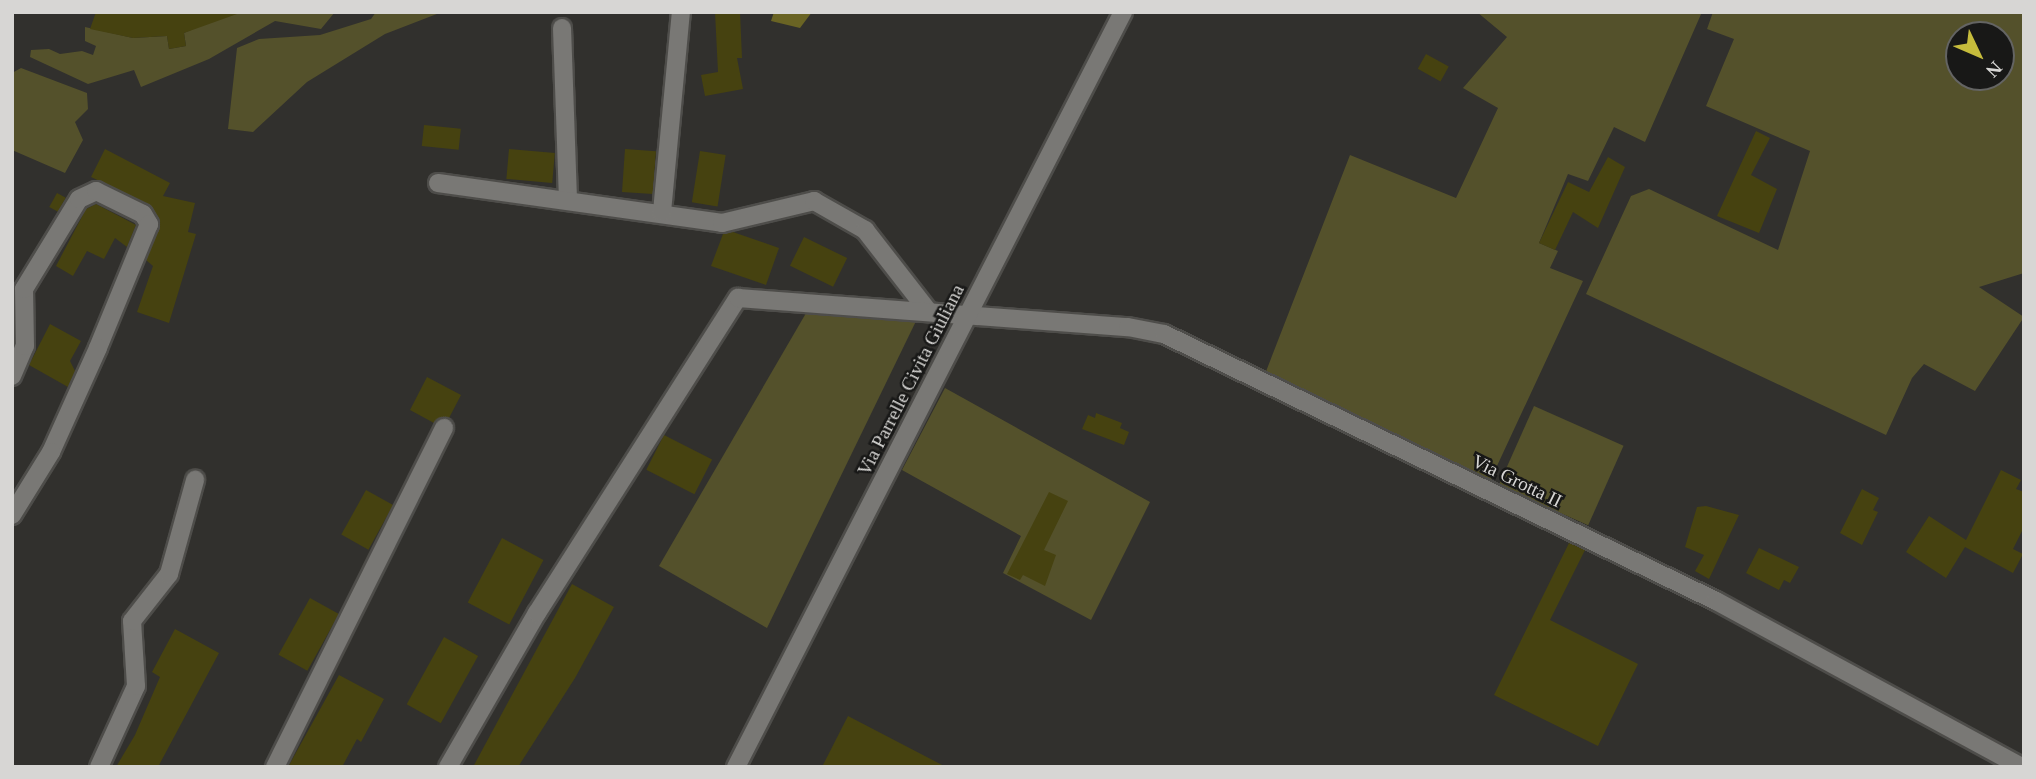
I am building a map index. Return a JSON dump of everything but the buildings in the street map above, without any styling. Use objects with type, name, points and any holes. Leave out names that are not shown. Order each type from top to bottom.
[{"type":"street","points":[[662,212],[681,12]]},
{"type":"street","name":"Via Parrelle Civita Giuliana","points":[[736,767],[1124,12]]},
{"type":"street","points":[[562,28],[568,200]]},
{"type":"street","points":[[438,183],[662,212],[722,223],[814,201],[866,230],[928,312]]},
{"type":"street","points":[[12,376],[25,346],[24,289],[79,200],[96,191],[143,214],[149,224],[98,348],[51,452],[12,516]]},
{"type":"street","name":"Via Grotta II","points":[[449,767],[537,613],[738,298],[968,314],[1164,334],[1716,601],[2022,767]]},
{"type":"street","points":[[275,767],[443,428]]},
{"type":"street","points":[[99,767],[136,685],[132,621],[169,575],[195,480]]},
{"type":"shaded area","points":[[233,12],[335,12],[321,29],[275,21],[209,59],[141,87],[134,70],[88,84],[30,57],[31,50],[49,49],[60,54],[82,51],[93,55],[96,46],[85,41],[85,27],[133,38],[167,36],[169,49],[186,46],[184,33]]},
{"type":"shaded area","points":[[376,12],[442,12],[385,34],[307,82],[253,132],[228,129],[237,48],[259,39],[320,35],[371,19]]},
{"type":"shaded area","points":[[774,12],[812,12],[800,28],[771,21]]},
{"type":"shaded area","points":[[1477,12],[1702,12],[1645,142],[1614,127],[1588,181],[1568,174],[1539,243],[1558,251],[1550,268],[1583,281],[1490,481],[1265,374],[1350,155],[1456,198],[1498,108],[1463,88],[1507,37]]},
{"type":"shaded area","points":[[1713,12],[2024,12],[2024,273],[1979,287],[2024,317],[1975,391],[1924,364],[1912,378],[1886,435],[1586,294],[1631,196],[1649,189],[1778,250],[1810,151],[1706,106],[1734,39],[1707,29]]},
{"type":"shaded area","points":[[21,68],[87,93],[88,109],[75,122],[83,140],[65,173],[12,150],[12,73]]},
{"type":"shaded area","points":[[809,308],[918,317],[767,628],[659,566]]},
{"type":"shaded area","points":[[945,388],[1150,502],[1091,620],[1003,573],[1021,536],[902,470]]},
{"type":"shaded area","points":[[1534,406],[1624,446],[1588,525],[1499,485]]}]
